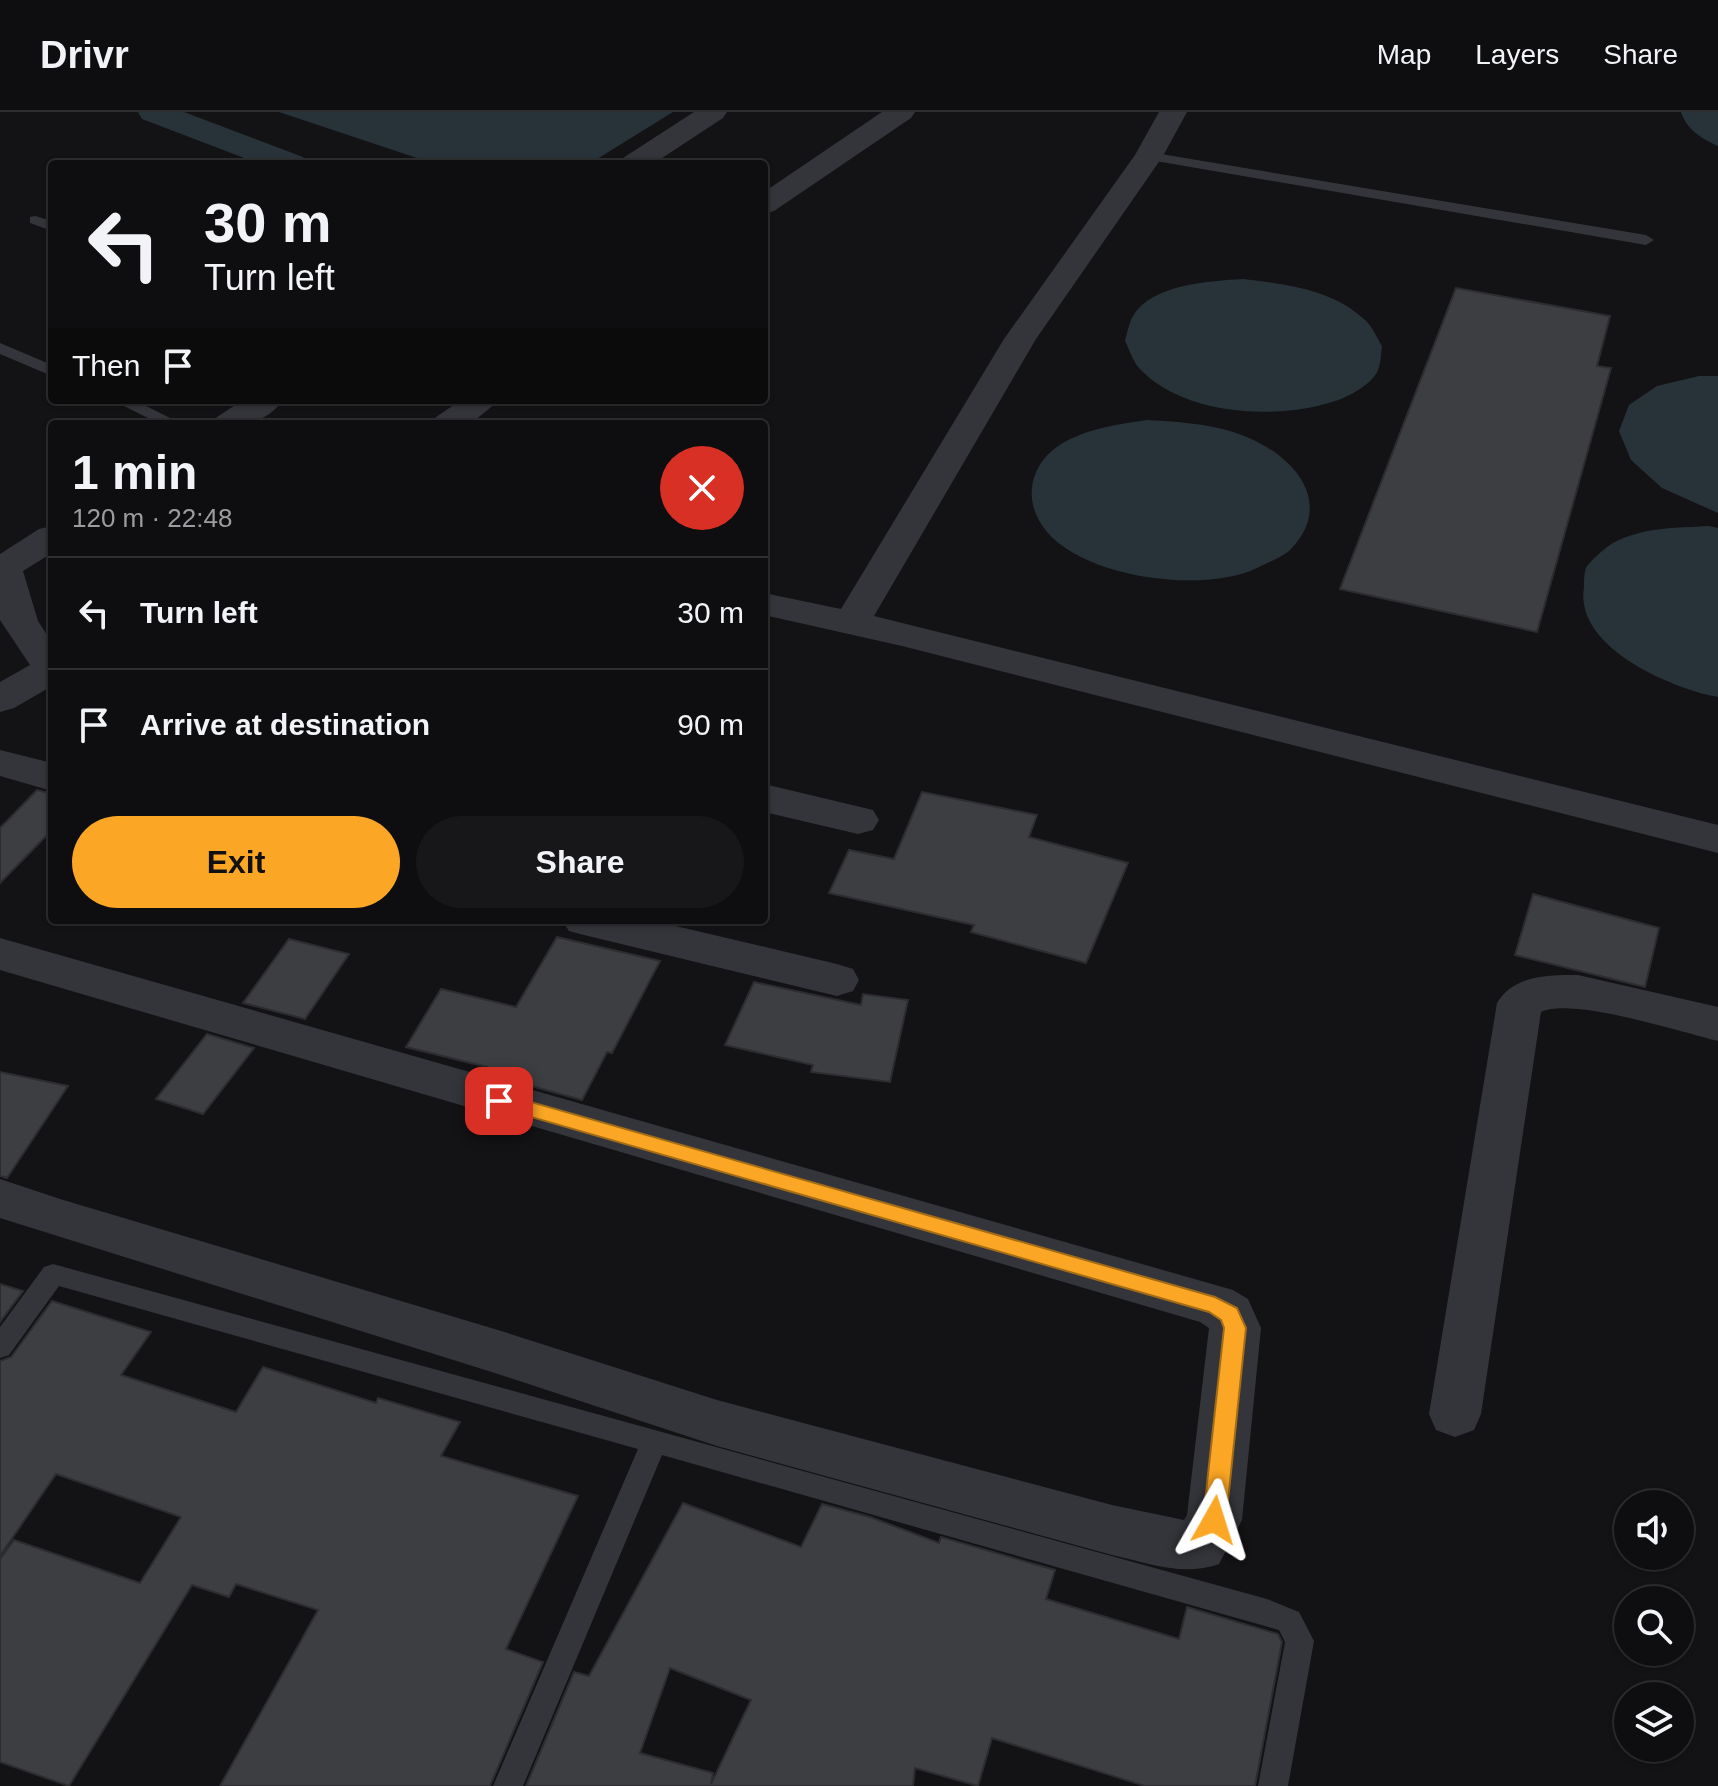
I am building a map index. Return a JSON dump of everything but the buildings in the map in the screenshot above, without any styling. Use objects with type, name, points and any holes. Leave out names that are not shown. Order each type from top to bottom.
[{"type":"street","points":[[639,160],[713,112]]},
{"type":"street","points":[[768,202],[901,112]]},
{"type":"street","points":[[851,623],[1020,339],[1149,156],[1173,112]]},
{"type":"street","points":[[235,420],[260,404]]},
{"type":"street","points":[[454,420],[477,404]]},
{"type":"street","points":[[48,540],[2,569],[17,621],[27,640],[48,664]]},
{"type":"street","points":[[768,605],[1718,839]]},
{"type":"street","points":[[0,699],[48,670]]},
{"type":"street","points":[[0,763],[48,771]]},
{"type":"street","points":[[768,799],[858,820]]},
{"type":"street","points":[[601,924],[837,980]]},
{"type":"street","points":[[0,954],[1215,1305],[1230,1314],[1235,1328],[1214,1520],[1199,1546],[1172,1544],[1112,1530],[717,1423],[483,1347],[52,1217],[0,1198]]},
{"type":"street","points":[[1455,1414],[1520,1003],[1542,992],[1578,991],[1718,1024]]},
{"type":"lane","points":[[1149,156],[1646,240]]},
{"type":"lane","points":[[35,220],[48,225]]},
{"type":"lane","points":[[0,348],[48,369]]},
{"type":"lane","points":[[129,404],[165,420]]},
{"type":"lane","points":[[0,1347],[53,1274],[1289,1621],[1300,1641],[1273,1786]]},
{"type":"lane","points":[[508,1786],[655,1441]]},
{"type":"shaded area","points":[[279,112],[673,112],[595,160],[423,160]]},
{"type":"shaded area","points":[[1681,112],[1718,112],[1718,146],[1695,133]]},
{"type":"shaded area","points":[[1243,279],[1308,290],[1338,301],[1352,310],[1368,323],[1382,346],[1380,364],[1372,379],[1341,399],[1317,406],[1263,412],[1207,405],[1181,397],[1139,368],[1125,341],[1132,319],[1142,305],[1183,286]]},
{"type":"shaded area","points":[[1699,376],[1718,376],[1718,513],[1662,488],[1631,460],[1619,431],[1629,405],[1657,386]]},
{"type":"shaded area","points":[[1148,420],[1224,430],[1249,438],[1281,457],[1304,484],[1309,499],[1309,515],[1303,532],[1291,549],[1237,575],[1210,580],[1180,580],[1118,571],[1090,561],[1065,548],[1047,532],[1035,512],[1032,488],[1037,470],[1047,456],[1076,436]]},
{"type":"shaded area","points":[[1718,528],[1718,697],[1675,684],[1629,661],[1609,646],[1594,628],[1585,609],[1586,568],[1610,545],[1648,531]]},
{"type":"waterway","points":[[154,112],[280,160]]},
{"type":"route","points":[[499,1101],[1215,1305],[1230,1314],[1235,1328],[1214,1520]]}]
